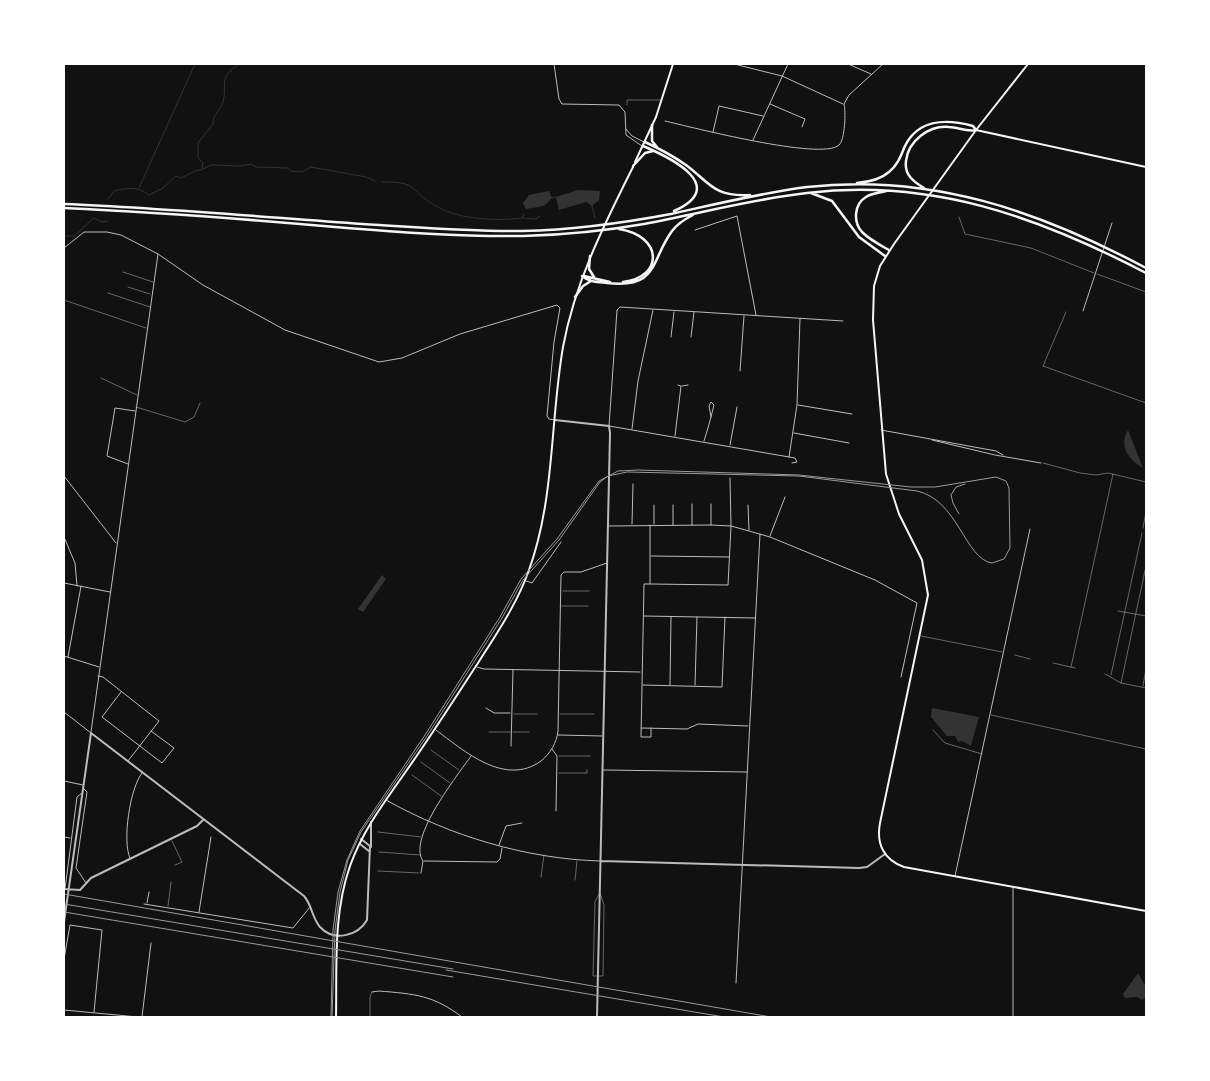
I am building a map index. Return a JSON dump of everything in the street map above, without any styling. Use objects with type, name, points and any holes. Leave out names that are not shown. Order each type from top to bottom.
[{"type":"highway","points":[[644,144],[685,164],[708,186],[720,193],[738,196],[759,195],[875,180],[895,166],[909,140],[927,125],[949,121],[973,126],[976,130],[969,132],[949,127],[939,127],[926,132],[916,140],[907,156],[906,167],[911,179],[924,188]]},
{"type":"highway","points":[[652,125],[652,141],[659,151],[689,170],[696,183],[696,191],[691,200],[668,214]]},
{"type":"highway","points":[[633,166],[645,153],[659,151]]},
{"type":"highway","points":[[844,185],[924,188],[1004,206],[1051,222],[1109,248],[1146,268]]},
{"type":"highway","points":[[889,250],[862,232],[856,217],[858,206],[866,197],[890,190]]},
{"type":"highway","points":[[64,208],[459,235],[541,235],[616,228],[807,192],[890,190],[939,196],[1002,210],[1049,226],[1146,273]]},
{"type":"highway","points":[[807,192],[832,201],[841,210],[859,237],[885,256]]},
{"type":"highway","points":[[64,204],[491,232],[561,229],[668,214],[759,195]]},
{"type":"highway","points":[[582,276],[592,281],[622,284],[642,278],[654,266],[676,226],[697,213]]},
{"type":"highway","points":[[582,276],[616,282],[631,281],[641,277],[650,266],[652,251],[645,238],[636,232],[616,228]]},
{"type":"highway","points":[[590,256],[590,272],[598,279]]},
{"type":"highway","points":[[575,297],[583,286],[592,281]]},
{"type":"main road","points":[[336,1017],[338,930],[345,881],[359,844],[371,822],[476,666],[515,603],[525,581],[543,521],[563,350],[575,297],[598,238],[656,117],[674,64]]},
{"type":"main road","points":[[1028,64],[976,130],[889,250],[877,276],[872,304],[886,474],[891,495],[922,560],[927,580],[927,608],[879,830],[880,842],[885,854],[898,865],[1146,911]]},
{"type":"main road","points":[[976,130],[1146,167]]},
{"type":"street","points":[[554,64],[559,99],[562,104],[616,103],[624,109],[628,138],[644,144]]},
{"type":"street","points":[[734,64],[782,76],[844,104]]},
{"type":"street","points":[[753,140],[788,64]]},
{"type":"street","points":[[848,64],[871,74]]},
{"type":"street","points":[[665,121],[805,150],[836,147],[842,142],[846,116],[844,104],[849,95],[883,64]]},
{"type":"street","points":[[769,104],[804,119],[802,127]]},
{"type":"street","points":[[713,132],[719,106],[764,116]]},
{"type":"street","points":[[625,126],[630,134],[644,144]]},
{"type":"street","points":[[695,230],[737,216],[756,315]]},
{"type":"street","points":[[1083,311],[1112,223]]},
{"type":"street","points":[[64,248],[84,232],[107,232],[121,235],[158,254],[203,286],[285,330],[379,362],[402,358],[460,334],[509,318],[552,305],[559,306],[547,416],[549,419],[609,426],[730,445],[789,457],[797,460],[793,464],[789,457],[797,405],[800,318]]},
{"type":"street","points":[[64,922],[146,328],[158,254]]},
{"type":"street","points":[[597,1017],[610,388],[618,308],[843,321]]},
{"type":"street","points":[[632,430],[638,381],[653,309]]},
{"type":"street","points":[[671,337],[674,311]]},
{"type":"street","points":[[691,337],[694,311]]},
{"type":"street","points":[[740,371],[744,315]]},
{"type":"street","points":[[678,385],[688,385]]},
{"type":"street","points":[[675,437],[681,386]]},
{"type":"street","points":[[704,441],[711,417],[714,403],[711,402],[709,406],[711,417]]},
{"type":"street","points":[[797,405],[852,414]]},
{"type":"street","points":[[730,445],[737,407]]},
{"type":"street","points":[[128,464],[107,456],[115,408],[135,411]]},
{"type":"street","points":[[881,430],[890,430],[995,455],[1041,462]]},
{"type":"street","points":[[793,433],[850,443]]},
{"type":"street","points":[[931,439],[996,451],[1003,455]]},
{"type":"street","points":[[64,476],[117,544]]},
{"type":"street","points":[[651,728],[651,737],[641,737],[644,584],[728,586],[731,526],[730,478]]},
{"type":"street","points":[[632,525],[633,484]]},
{"type":"street","points":[[770,537],[785,497]]},
{"type":"street","points":[[692,504],[692,526]]},
{"type":"street","points":[[711,504],[711,525]]},
{"type":"street","points":[[654,505],[654,525]]},
{"type":"street","points":[[673,505],[673,526]]},
{"type":"street","points":[[748,505],[749,531]]},
{"type":"street","points":[[650,525],[650,584]]},
{"type":"street","points":[[607,526],[731,526],[770,537],[875,580],[917,604],[901,676]]},
{"type":"street","points":[[955,877],[1030,529]]},
{"type":"street","points":[[736,983],[760,534]]},
{"type":"street","points":[[64,537],[75,563],[77,586]]},
{"type":"street","points":[[525,581],[532,583],[561,542]]},
{"type":"street","points":[[650,556],[730,557]]},
{"type":"street","points":[[435,729],[472,755],[494,767],[518,769],[536,764],[552,749],[558,735],[562,572],[582,572],[606,563]]},
{"type":"street","points":[[64,583],[111,592]]},
{"type":"street","points":[[68,657],[81,586]]},
{"type":"street","points":[[908,599],[910,595]]},
{"type":"street","points":[[643,616],[756,618]]},
{"type":"street","points":[[670,686],[671,616]]},
{"type":"street","points":[[695,686],[697,617]]},
{"type":"street","points":[[642,685],[722,687],[725,617]]},
{"type":"street","points":[[64,656],[100,667]]},
{"type":"street","points":[[476,666],[484,669],[641,672]]},
{"type":"street","points":[[511,746],[513,670]]},
{"type":"street","points":[[98,676],[102,677],[159,721],[128,761]]},
{"type":"street","points":[[122,692],[102,718],[162,763],[174,748],[151,730]]},
{"type":"street","points":[[486,708],[494,713],[511,714]]},
{"type":"street","points":[[64,712],[304,896],[317,923],[326,932],[347,936],[361,928],[368,916],[371,822]]},
{"type":"street","points":[[641,728],[687,729],[698,724],[749,726]]},
{"type":"street","points":[[558,735],[603,736]]},
{"type":"street","points":[[552,749],[557,756],[556,811]]},
{"type":"street","points":[[421,873],[423,861],[421,855],[422,837],[429,820],[472,755]]},
{"type":"street","points":[[603,770],[747,772]]},
{"type":"street","points":[[130,859],[126,847],[132,802],[135,785],[142,772]]},
{"type":"street","points":[[64,781],[83,787],[87,792],[76,868],[86,883]]},
{"type":"street","points":[[82,793],[77,797],[64,887],[73,890],[80,890],[91,878],[172,839],[197,826],[204,820]]},
{"type":"street","points":[[386,800],[429,820],[499,845],[544,855],[577,859],[743,866],[864,868],[885,854]]},
{"type":"street","points":[[499,845],[506,826],[522,823]]},
{"type":"street","points":[[64,837],[71,838]]},
{"type":"street","points":[[199,912],[211,837]]},
{"type":"street","points":[[361,840],[369,844],[370,852]]},
{"type":"street","points":[[359,844],[370,852]]},
{"type":"street","points":[[423,861],[497,862],[500,859],[503,846]]},
{"type":"street","points":[[1013,886],[1013,1017]]},
{"type":"street","points":[[149,892],[145,904],[168,906],[293,928],[310,906]]},
{"type":"street","points":[[64,959],[70,925],[102,930],[94,1012]]},
{"type":"street","points":[[142,1017],[151,943]]},
{"type":"street","points":[[372,992],[381,991],[428,997],[445,1004],[462,1017]]},
{"type":"street","points":[[64,1010],[138,1017]]},
{"type":"lane","points":[[627,105],[627,100],[662,101]]},
{"type":"lane","points":[[959,217],[965,234],[1031,248],[1146,292]]},
{"type":"lane","points":[[123,272],[153,282]]},
{"type":"lane","points":[[128,287],[152,295]]},
{"type":"lane","points":[[108,293],[150,307]]},
{"type":"lane","points":[[64,300],[146,328]]},
{"type":"lane","points":[[1066,312],[1044,366],[1146,403]]},
{"type":"lane","points":[[100,378],[137,395]]},
{"type":"lane","points":[[136,407],[185,422],[194,417],[200,403]]},
{"type":"lane","points":[[1041,462],[1080,473],[1113,474],[1146,482]]},
{"type":"lane","points":[[1071,667],[1113,474]]},
{"type":"lane","points":[[1143,528],[1146,512]]},
{"type":"lane","points":[[1111,675],[1142,532]]},
{"type":"lane","points":[[1121,682],[1146,566]]},
{"type":"lane","points":[[561,591],[589,591]]},
{"type":"lane","points":[[1085,604],[1090,605]]},
{"type":"lane","points":[[561,606],[588,606]]},
{"type":"lane","points":[[1118,611],[1146,616]]},
{"type":"lane","points":[[921,636],[1008,654]]},
{"type":"lane","points":[[1015,655],[1030,658]]},
{"type":"lane","points":[[1053,663],[1075,668]]},
{"type":"lane","points":[[1142,687],[1146,669]]},
{"type":"lane","points":[[1105,674],[1111,675],[1121,682],[1146,688]]},
{"type":"lane","points":[[511,714],[537,714]]},
{"type":"lane","points":[[558,714],[594,714]]},
{"type":"lane","points":[[990,714],[1146,748]]},
{"type":"lane","points":[[933,730],[946,743],[982,754]]},
{"type":"lane","points":[[489,732],[529,732]]},
{"type":"lane","points":[[431,750],[461,771]]},
{"type":"lane","points":[[557,756],[590,756]]},
{"type":"lane","points":[[421,762],[452,784]]},
{"type":"lane","points":[[557,773],[587,774],[587,770]]},
{"type":"lane","points":[[412,775],[443,797]]},
{"type":"lane","points":[[378,832],[422,837]]},
{"type":"lane","points":[[172,839],[182,862],[175,865]]},
{"type":"lane","points":[[379,852],[421,855]]},
{"type":"lane","points":[[541,877],[544,855]]},
{"type":"lane","points":[[575,880],[577,859]]},
{"type":"lane","points":[[378,871],[421,873]]},
{"type":"lane","points":[[168,906],[171,882]]},
{"type":"lane","points":[[600,893],[604,905],[603,976],[593,976],[594,902],[600,893]]},
{"type":"lane","points":[[370,1017],[370,998],[372,992]]},
{"type":"shaded area","points":[[578,190],[600,191],[599,200],[592,206],[586,202],[559,210],[556,197]]},
{"type":"shaded area","points":[[549,191],[552,198],[544,206],[526,209],[523,203],[529,195]]},
{"type":"shaded area","points":[[1128,430],[1143,468],[1133,461],[1126,452],[1124,442]]},
{"type":"shaded area","points":[[382,575],[386,579],[363,612],[358,609]]},
{"type":"shaded area","points":[[932,708],[979,717],[971,746],[962,741],[958,742],[955,736],[947,736],[931,717]]},
{"type":"shaded area","points":[[1138,973],[1146,987],[1145,998],[1142,1000],[1137,997],[1125,998],[1123,994]]},
{"type":"waterway","points":[[139,188],[195,64]]},
{"type":"waterway","points":[[108,199],[114,191],[128,189],[141,190],[149,195],[163,188],[176,176],[181,178],[197,170],[202,170],[203,163],[198,158],[198,143],[213,124],[214,118],[222,105],[228,73],[239,64]]},
{"type":"waterway","points":[[203,169],[211,165],[241,166],[251,164],[256,167],[289,168],[291,171],[302,172],[311,167],[366,177],[375,181]]},
{"type":"waterway","points":[[382,182],[408,185],[436,206],[467,217],[512,219],[522,218],[524,214]]},
{"type":"waterway","points":[[552,198],[556,197]]},
{"type":"waterway","points":[[592,206],[595,218]]},
{"type":"waterway","points":[[522,218],[536,219],[540,216]]},
{"type":"waterway","points":[[64,236],[74,236],[94,218],[102,222],[108,221]]},
{"type":"tram line","points":[[331,1017],[333,930],[338,892],[347,860],[360,831],[425,735],[500,617],[521,579],[557,539],[599,481],[618,471],[638,470],[799,475],[911,487],[935,487],[996,477],[1006,481],[1009,488],[1010,548],[1004,559],[992,563],[983,559],[975,551],[942,505],[931,497],[917,491],[799,476],[627,472],[608,476],[600,482],[559,540],[523,580],[502,618],[427,736],[361,832],[348,860],[340,892],[335,930],[332,1017]]},
{"type":"tram line","points":[[959,514],[951,495],[956,487],[965,484]]},
{"type":"railway","points":[[64,894],[771,1017]]},
{"type":"railway","points":[[64,904],[453,969]]},
{"type":"railway","points":[[64,912],[453,977]]},
{"type":"railway","points":[[446,970],[724,1017]]}]
